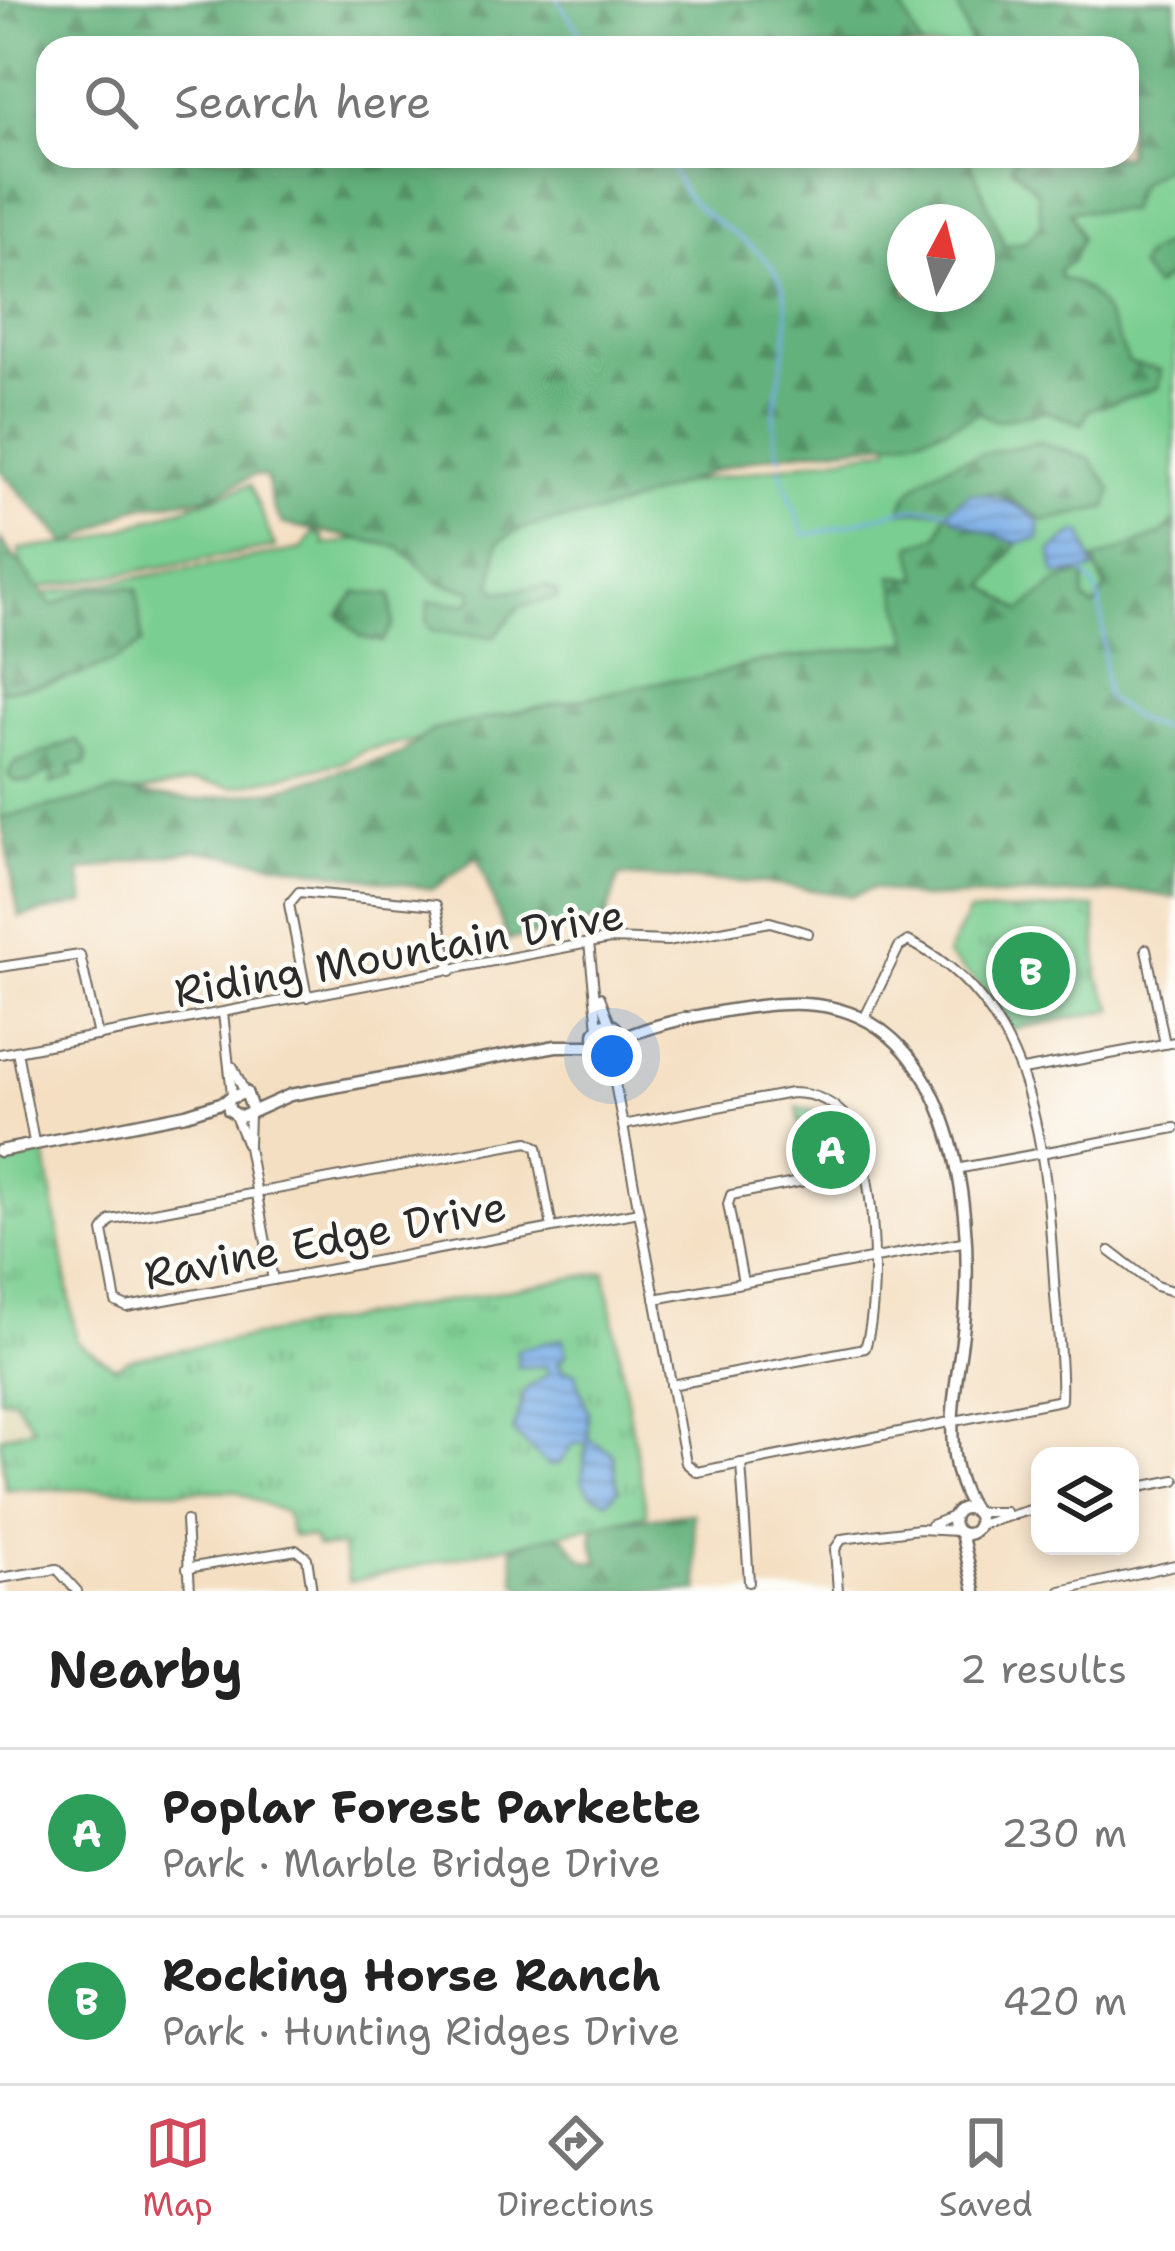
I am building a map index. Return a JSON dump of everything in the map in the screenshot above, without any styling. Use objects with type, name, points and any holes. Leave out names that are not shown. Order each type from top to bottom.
[{"type":"street","points":[[308,997],[289,904],[299,892],[436,904],[451,971]]},
{"type":"street","name":"Riding Mountain Drive","points":[[0,1054],[622,938],[667,941],[770,922],[808,933]]},
{"type":"street","points":[[589,943],[605,1028],[601,1046],[614,1078],[688,1468],[698,1472],[1060,1400],[1041,1153],[1023,1070],[977,996],[912,943],[899,947],[864,1019]]},
{"type":"street","points":[[1023,1070],[1170,1043],[1146,950]]},
{"type":"street","points":[[0,967],[80,955],[98,1036]]},
{"type":"street","points":[[556,1046],[601,1046],[656,1028],[792,1004],[828,1006],[864,1019],[900,1044],[929,1080],[945,1121],[962,1242],[966,1312],[952,1385],[952,1423],[961,1479],[975,1510],[971,1564]]},
{"type":"street","points":[[223,1013],[236,1102],[273,1280]]},
{"type":"street","points":[[605,1028],[617,1042],[614,1078]]},
{"type":"street","points":[[0,1151],[236,1102],[556,1046],[605,1028],[656,1028]]},
{"type":"street","points":[[17,1051],[34,1142]]},
{"type":"street","points":[[623,1125],[807,1094],[824,1100],[847,1120],[862,1170],[875,1312],[861,1351],[671,1385]]},
{"type":"street","points":[[250,1111],[290,1095]]},
{"type":"street","points":[[236,1102],[250,1111]]},
{"type":"street","points":[[236,1102],[250,1111]]},
{"type":"street","points":[[248,1147],[250,1111]]},
{"type":"street","points":[[954,1169],[1175,1128]]},
{"type":"street","points":[[256,1193],[533,1143],[552,1228]]},
{"type":"street","points":[[743,1282],[728,1204],[731,1196],[862,1170]]},
{"type":"street","name":"Ravine Edge Drive","points":[[256,1193],[105,1222],[118,1306],[639,1212]]},
{"type":"street","points":[[655,1299],[962,1242]]},
{"type":"street","points":[[1111,1251],[1156,1286],[1175,1292]]},
{"type":"street","points":[[741,1463],[749,1582]]},
{"type":"street","points":[[961,1479],[955,1514],[975,1591]]},
{"type":"street","points":[[1139,1487],[1175,1480]]},
{"type":"street","points":[[919,1529],[959,1532],[1031,1509]]},
{"type":"street","points":[[838,1591],[838,1543],[919,1529],[975,1510],[1018,1511]]},
{"type":"street","points":[[186,1520],[190,1591]]},
{"type":"street","points":[[187,1568],[297,1550],[307,1558],[312,1591]]},
{"type":"street","points":[[1061,1591],[1175,1564]]},
{"type":"street","points":[[0,1578],[57,1569],[77,1591]]},
{"type":"shaded area","points":[[12,1397],[35,1428],[0,1437],[0,1399]]},
{"type":"green space","points":[[0,0],[899,0],[916,36],[36,36],[36,168],[973,168],[988,204],[887,204],[887,312],[995,312],[995,222],[1005,246],[1025,242],[1042,224],[1037,192],[1013,168],[1139,168],[1139,36],[968,36],[956,0],[1175,0],[1175,160],[1139,184],[1128,211],[1070,211],[1081,238],[1072,261],[1059,270],[1060,279],[1074,282],[1095,299],[1129,363],[1161,370],[1158,388],[1088,410],[1083,424],[1045,411],[996,421],[978,412],[954,425],[902,440],[745,462],[602,512],[523,529],[498,542],[492,585],[498,592],[545,586],[557,592],[557,598],[519,607],[494,637],[432,631],[427,622],[429,601],[465,604],[473,599],[472,591],[439,583],[399,547],[283,524],[273,508],[266,477],[255,475],[209,497],[137,507],[68,545],[0,470]]},
{"type":"green space","points":[[889,0],[1175,0],[1175,606],[962,637],[365,750],[341,763],[232,787],[196,781],[0,818],[0,601],[302,549],[313,533],[323,536],[324,545],[889,448],[923,312],[995,312],[995,204],[972,204],[963,168],[1139,168],[1139,36],[906,36]]},
{"type":"green space","points":[[1175,237],[1175,270],[1154,287],[1139,267],[1143,257]]},
{"type":"green space","points":[[1039,442],[1090,459],[1112,490],[1107,507],[1045,521],[997,492],[969,495],[1019,541],[986,586],[1021,611],[1059,581],[1076,575],[1085,575],[1083,599],[1094,608],[1105,589],[1094,560],[1161,534],[1175,521],[1175,898],[1143,892],[921,898],[873,888],[853,896],[764,883],[619,876],[605,921],[508,940],[477,857],[433,889],[196,850],[80,871],[85,903],[19,917],[1,818],[115,792],[197,800],[276,790],[400,754],[433,730],[669,680],[699,679],[758,662],[910,642],[892,576],[919,579],[911,546],[938,536],[947,510],[901,512],[908,494],[921,481],[958,461]]},
{"type":"green space","points":[[250,485],[275,547],[23,591],[19,549],[85,542]]},
{"type":"green space","points":[[0,539],[53,606],[93,589],[137,589],[142,643],[75,676],[0,690]]},
{"type":"green space","points":[[357,592],[391,595],[393,625],[382,642],[361,637],[339,615]]},
{"type":"green space","points":[[76,740],[87,752],[86,764],[70,766],[74,776],[51,784],[53,770],[30,782],[14,781],[8,774],[15,763]]},
{"type":"green space","points":[[1095,907],[1098,977],[1114,1010],[1012,1029],[983,988],[947,955],[968,913]]},
{"type":"green space","points":[[797,1107],[821,1113],[836,1125],[853,1165],[817,1172],[810,1135],[801,1135]]},
{"type":"green space","points":[[45,1153],[77,1342],[115,1367],[129,1359],[605,1272],[647,1514],[349,1582],[342,1547],[318,1547],[312,1537],[292,1536],[286,1513],[235,1491],[6,1489],[0,1437],[34,1428],[13,1398],[0,1399],[0,1165]]},
{"type":"green space","points":[[693,1513],[699,1591],[530,1591],[516,1584],[512,1548],[553,1533],[566,1539],[583,1560],[599,1563],[592,1540],[595,1524]]},
{"type":"water","points":[[970,493],[1006,501],[1031,515],[1039,521],[1039,539],[1016,543],[954,519],[948,510]]},
{"type":"water","points":[[1076,532],[1083,534],[1094,570],[1056,575],[1051,551]]},
{"type":"water","points":[[563,1338],[567,1353],[558,1363],[562,1370],[575,1372],[588,1412],[588,1438],[613,1454],[618,1490],[608,1501],[591,1494],[582,1480],[587,1443],[573,1444],[559,1464],[548,1465],[513,1432],[525,1390],[549,1373],[546,1366],[518,1367],[517,1350]]},
{"type":"waterway","points":[[558,0],[582,36]]},
{"type":"waterway","points":[[672,168],[688,197],[765,259],[782,285],[787,328],[775,414],[780,458]]},
{"type":"waterway","points":[[780,469],[804,535],[892,512],[948,510]]},
{"type":"waterway","points":[[1082,573],[1098,596],[1107,698],[1139,721],[1175,734]]},
{"type":"place","name":"Rocking Horse Ranch","points":[[1031,971]]},
{"type":"place","name":"Poplar Forest Parkette","points":[[831,1150]]}]
